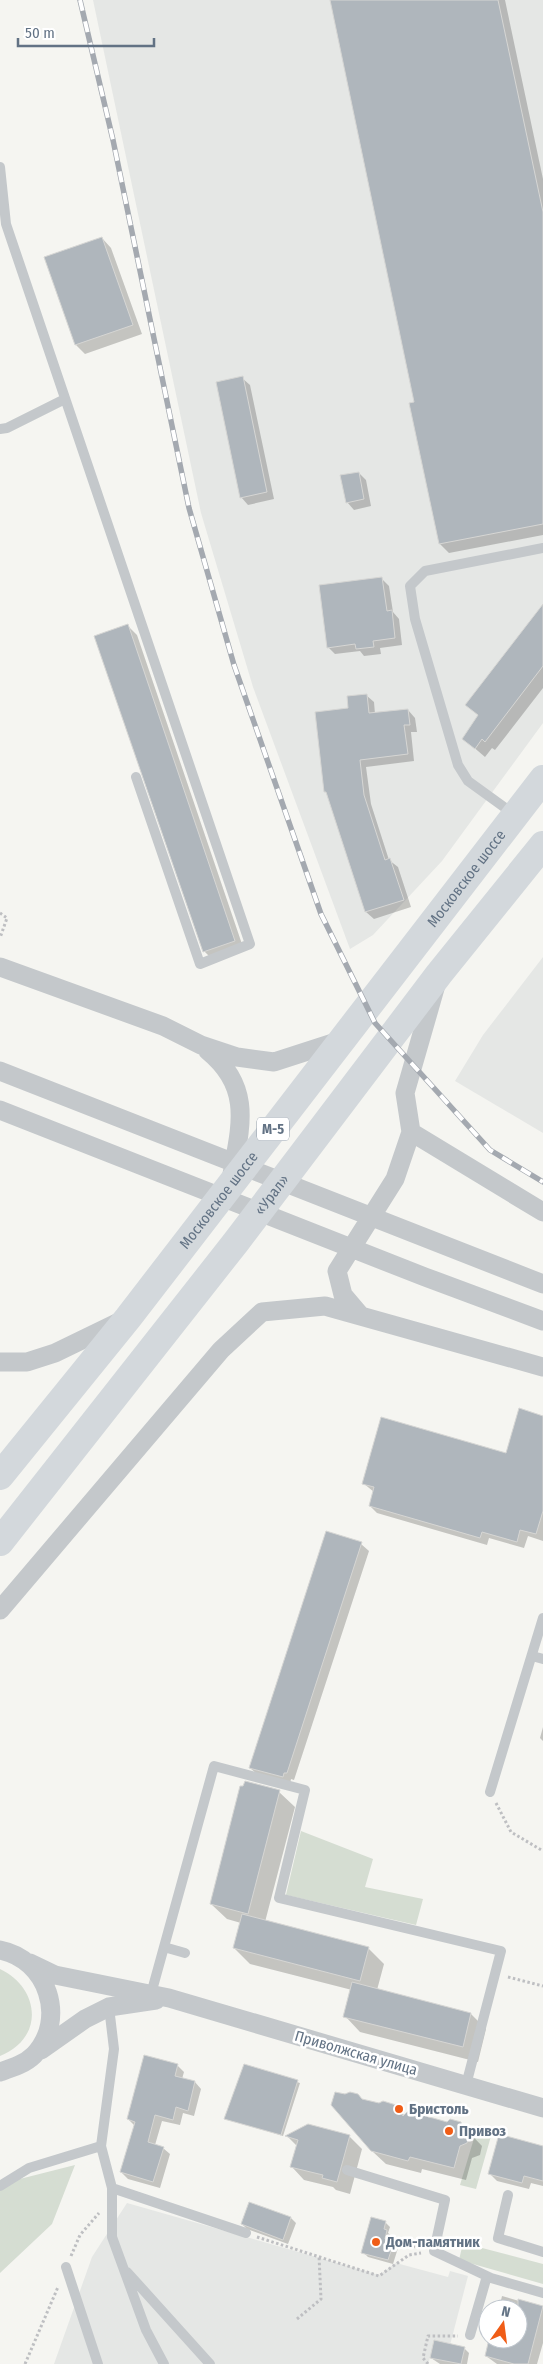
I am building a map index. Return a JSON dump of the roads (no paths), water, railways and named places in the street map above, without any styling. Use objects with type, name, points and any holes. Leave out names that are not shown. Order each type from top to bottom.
[{"type":"highway","name":"Московское шоссе","points":[[0,1476],[128,1318],[543,779]]},
{"type":"highway","name":"«Урал»","points":[[0,1542],[236,1242],[439,974],[535,865],[543,845]]},
{"type":"street","points":[[0,967],[163,1026],[201,1046],[224,1064],[237,1088],[241,1122],[230,1185]]},
{"type":"street","points":[[360,1315],[343,1295],[336,1271],[395,1179],[411,1132],[405,1093],[439,974]]},
{"type":"street","points":[[201,1046],[237,1057],[274,1062],[342,1040]]},
{"type":"street","points":[[0,1071],[126,1118],[543,1284]]},
{"type":"street","points":[[6,1116],[110,1153],[424,1277],[543,1321]]},
{"type":"street","points":[[411,1132],[543,1212]]},
{"type":"street","points":[[0,1610],[221,1350],[262,1312],[325,1306],[543,1367]]},
{"type":"street","points":[[0,1362],[27,1362],[55,1352],[128,1318]]},
{"type":"street","name":"Приволжская улица","points":[[0,1950],[11,1952],[55,1975],[160,1996],[543,2108]]},
{"type":"street","points":[[8,2069],[34,2054],[48,2032],[51,2002],[45,1982],[30,1963]]},
{"type":"street","points":[[8,2069],[85,2019],[109,2007],[160,1996]]},
{"type":"lane","points":[[0,167],[6,224],[250,944],[200,964],[136,777]]},
{"type":"lane","points":[[0,429],[7,428],[65,400]]},
{"type":"lane","points":[[514,815],[468,781],[458,765],[415,619],[410,586],[425,571],[543,548]]},
{"type":"lane","points":[[490,1792],[543,1618]]},
{"type":"lane","points":[[532,1656],[543,1659]]},
{"type":"lane","points":[[160,1996],[164,1947],[214,1766],[305,1790],[279,1898],[501,1951],[466,2085]]},
{"type":"lane","points":[[164,1947],[185,1953]]},
{"type":"lane","points":[[109,2007],[114,2049],[101,2146],[112,2188],[112,2237],[146,2330],[164,2364]]},
{"type":"lane","points":[[0,2186],[29,2168],[101,2146]]},
{"type":"lane","points":[[347,2170],[445,2200],[434,2251],[487,2276],[543,2293]]},
{"type":"lane","points":[[112,2188],[246,2233]]},
{"type":"lane","points":[[508,2195],[498,2238],[543,2252]]},
{"type":"lane","points":[[123,2267],[210,2364]]},
{"type":"lane","points":[[66,2268],[98,2364]]},
{"type":"lane","points":[[470,2335],[487,2276]]},
{"type":"railway","points":[[80,0],[113,140],[189,508],[234,665],[321,914],[375,1023],[490,1150],[543,1182]]},
{"type":"place","name":"Бристоль","points":[[399,2109]]},
{"type":"place","name":"Привоз","points":[[449,2131]]},
{"type":"place","name":"Дом-памятник","points":[[376,2242]]}]
